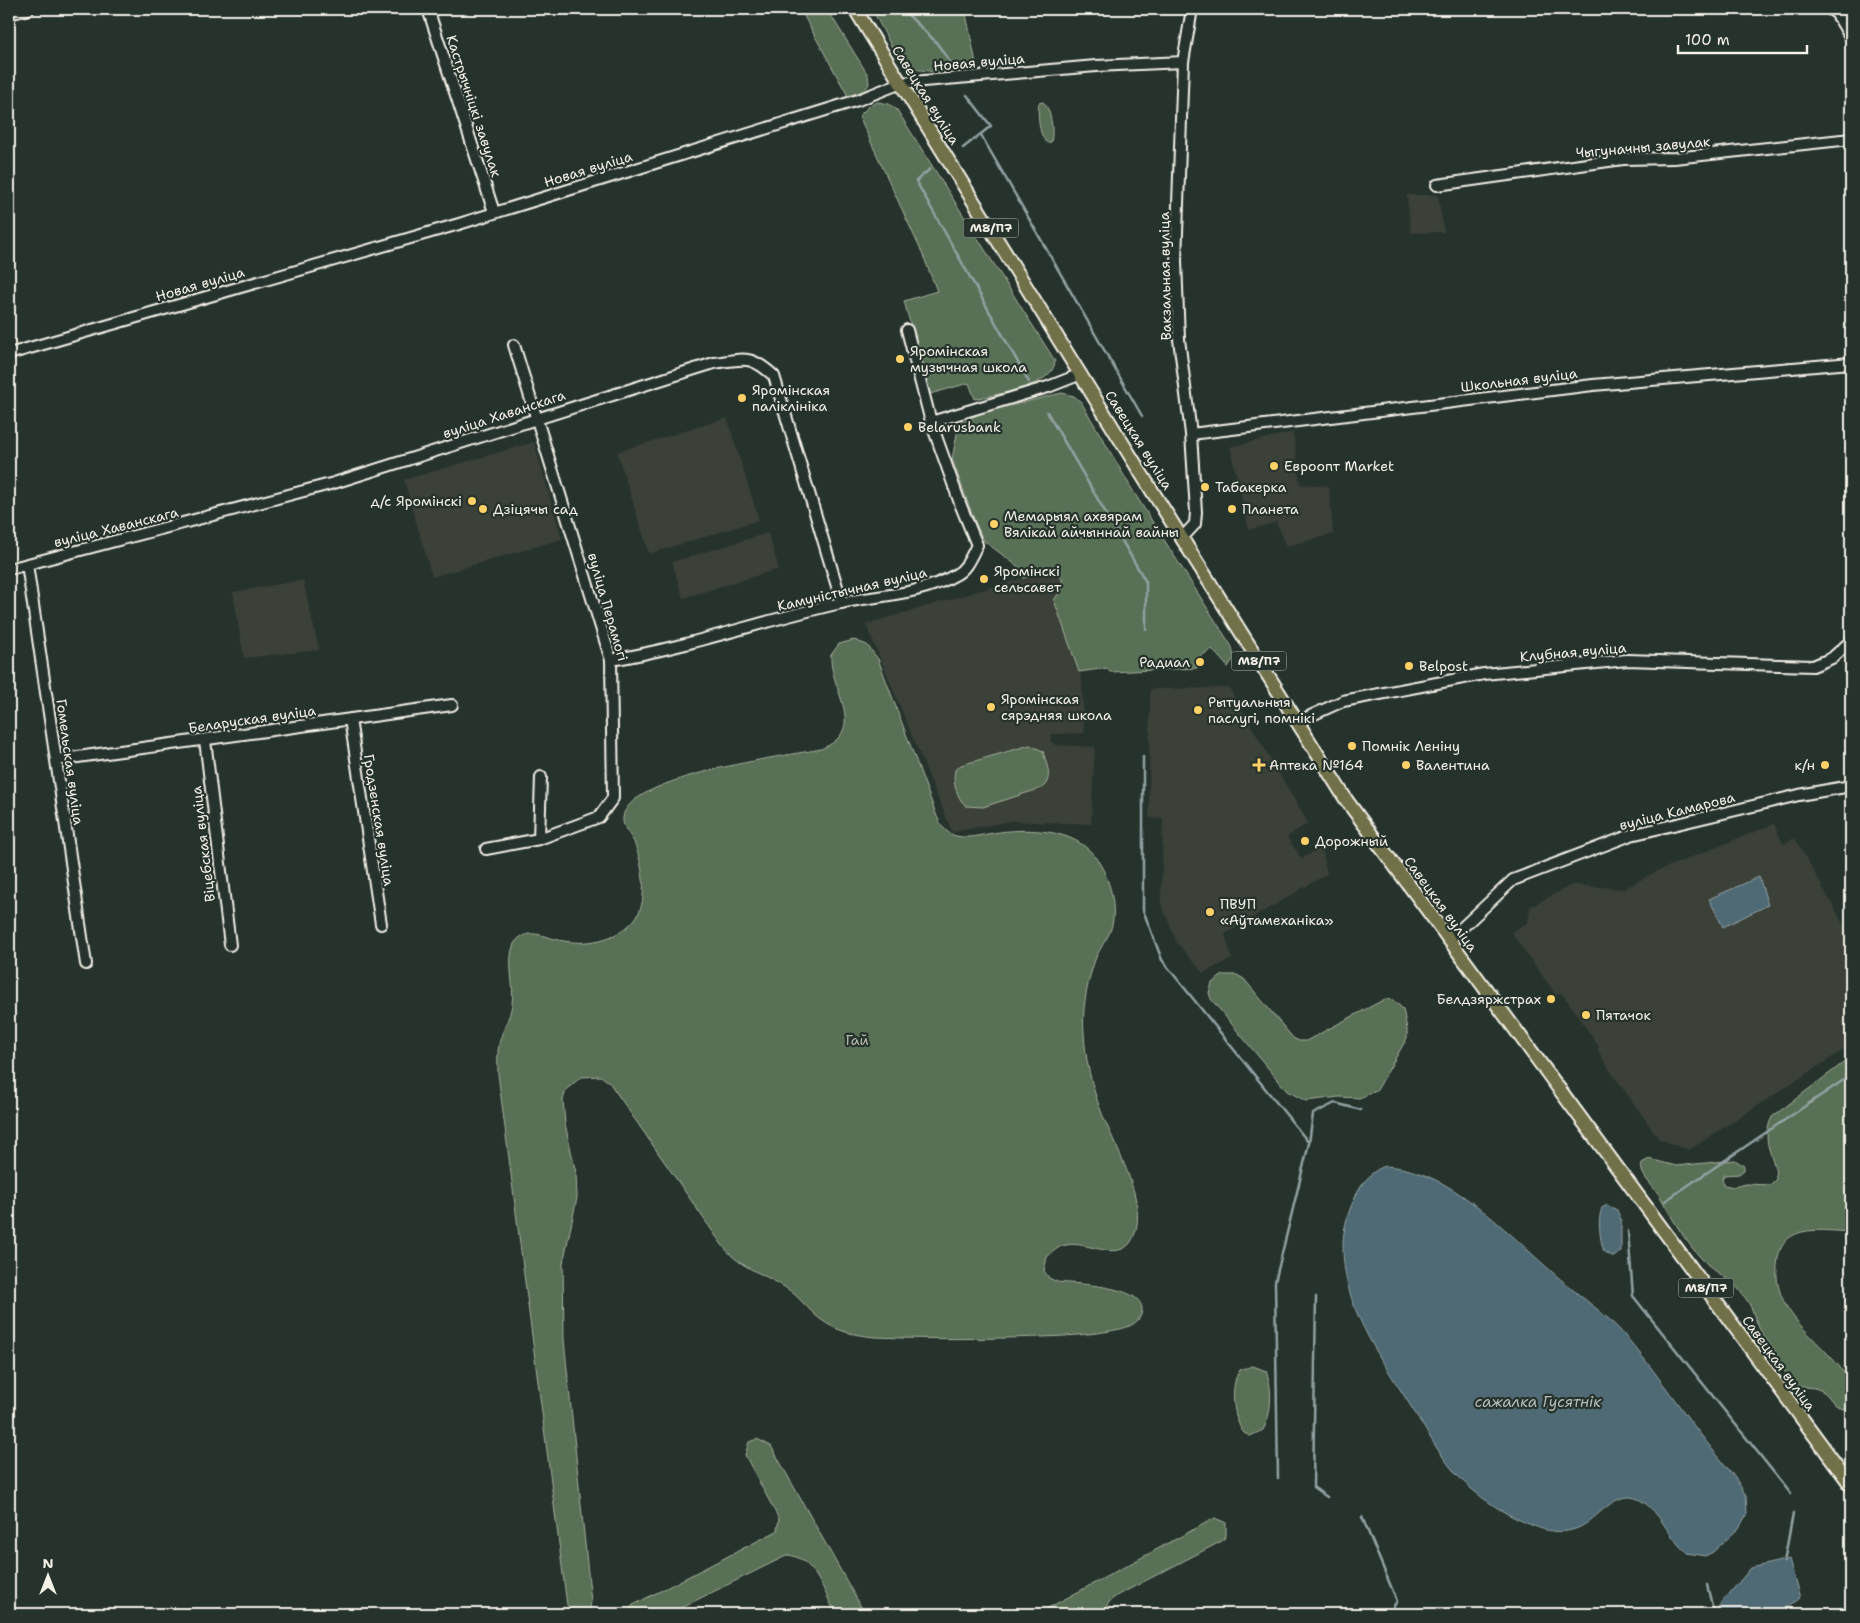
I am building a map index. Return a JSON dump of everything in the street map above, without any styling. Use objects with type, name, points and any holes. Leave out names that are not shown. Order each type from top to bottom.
[{"type":"main road","name":"Савецкая вуліца","points":[[855,9],[1347,801],[1851,1485]]},
{"type":"street","points":[[9,14],[29,9]]},
{"type":"street","name":"Кастрычніцкі завулак","points":[[428,9],[494,212]]},
{"type":"street","name":"Вакзальная вуліца","points":[[1182,538],[1195,524],[1196,498],[1191,434],[1179,339],[1176,261],[1183,62],[1192,9]]},
{"type":"street","points":[[1829,9],[1836,13],[1851,38]]},
{"type":"street","name":"Новая вуліца","points":[[9,354],[494,212],[858,100],[901,83],[1096,66],[1183,62]]},
{"type":"street","name":"Чыгуначны завулак","points":[[1437,185],[1623,159],[1674,158],[1851,138]]},
{"type":"street","points":[[907,330],[931,422],[1048,387],[1081,374]]},
{"type":"street","name":"вуліца Перамогі","points":[[486,849],[539,839],[599,817],[613,798],[611,660],[514,345]]},
{"type":"street","name":"вуліца Хаванскага","points":[[9,569],[334,483],[714,363],[745,359],[759,362],[774,376],[842,603]]},
{"type":"street","name":"Школьная вуліца","points":[[1191,434],[1594,386],[1851,363]]},
{"type":"street","name":"Камуністычная вуліца","points":[[611,660],[654,652],[842,603],[929,586],[956,575],[968,563],[977,545],[960,506],[931,422]]},
{"type":"street","name":"Гомельская вуліца","points":[[27,564],[86,964]]},
{"type":"street","name":"Клубная вуліца","points":[[1297,722],[1343,700],[1484,674],[1627,660],[1812,666],[1832,658],[1851,641]]},
{"type":"street","name":"Беларуская вуліца","points":[[56,760],[452,705]]},
{"type":"street","name":"Гродзенская вуліца","points":[[350,720],[381,924]]},
{"type":"street","name":"Віцебская вуліца","points":[[204,740],[230,945]]},
{"type":"street","points":[[539,839],[541,777]]},
{"type":"street","name":"вуліца Камарова","points":[[1449,940],[1513,880],[1586,852],[1632,835],[1799,795],[1851,786]]},
{"type":"shaded area","points":[[1407,195],[1438,195],[1444,232],[1411,233]]},
{"type":"shaded area","points":[[727,418],[759,520],[649,554],[617,452]]},
{"type":"shaded area","points":[[1293,432],[1300,484],[1329,486],[1333,534],[1287,546],[1276,522],[1249,530],[1230,447]]},
{"type":"shaded area","name":"Дзіцячы сад","points":[[534,442],[562,539],[432,577],[404,480]]},
{"type":"shaded area","points":[[768,533],[779,569],[683,598],[672,562]]},
{"type":"shaded area","name":"Яромінская сярэдняя школа","points":[[1054,569],[1062,579],[1062,589],[1054,600],[1082,680],[1084,733],[1051,734],[1051,742],[1056,745],[1095,747],[1091,824],[1011,821],[952,832],[866,624]]},
{"type":"shaded area","points":[[303,580],[319,650],[244,658],[233,592]]},
{"type":"shaded area","points":[[1229,688],[1308,823],[1287,837],[1302,859],[1322,846],[1327,874],[1225,934],[1232,959],[1203,973],[1177,943],[1161,903],[1163,819],[1149,818],[1150,689]]},
{"type":"shaded area","points":[[1774,824],[1783,844],[1795,838],[1851,938],[1851,1045],[1689,1150],[1659,1139],[1607,1066],[1597,1049],[1599,1047],[1562,993],[1556,995],[1511,932],[1528,922],[1530,907],[1572,885],[1624,889],[1655,872]]},
{"type":"green space","points":[[800,9],[827,9],[868,75],[869,84],[864,91],[848,96]]},
{"type":"green space","points":[[872,9],[965,9],[977,68],[937,72],[913,69],[897,57]]},
{"type":"green space","points":[[878,102],[889,104],[897,110],[1055,361],[1052,370],[1035,383],[1009,392],[975,399],[969,383],[930,394],[904,301],[937,291],[923,255],[859,116],[869,106]]},
{"type":"green space","points":[[1043,102],[1048,109],[1052,127],[1051,142],[1048,143],[1045,141],[1041,131],[1038,113],[1039,103]]},
{"type":"green space","points":[[1062,393],[1074,396],[1081,402],[1133,491],[1232,647],[1234,658],[1228,667],[1212,649],[1193,661],[1197,668],[1110,672],[1107,668],[1079,672],[1054,600],[1062,589],[1062,579],[1054,569],[1023,578],[1020,568],[984,541],[952,459],[959,424],[981,413]]},
{"type":"green space","name":"Гай","points":[[854,640],[867,645],[878,659],[936,814],[941,825],[946,830],[952,835],[965,837],[1018,830],[1045,831],[1080,843],[1090,851],[1103,869],[1113,904],[1112,926],[1096,958],[1088,983],[1084,1016],[1085,1043],[1090,1073],[1098,1102],[1128,1173],[1133,1190],[1137,1206],[1137,1222],[1134,1236],[1129,1245],[1113,1251],[1075,1244],[1063,1246],[1047,1257],[1044,1271],[1049,1278],[1057,1282],[1110,1288],[1125,1292],[1136,1298],[1142,1306],[1140,1317],[1135,1323],[1127,1327],[1097,1333],[1057,1336],[972,1339],[907,1338],[875,1337],[840,1330],[820,1319],[791,1291],[742,1264],[727,1251],[609,1082],[601,1076],[581,1077],[566,1090],[563,1100],[565,1124],[576,1173],[577,1198],[563,1263],[564,1340],[591,1602],[589,1614],[573,1614],[567,1605],[498,1074],[499,1044],[510,1015],[513,997],[511,958],[514,944],[520,937],[527,934],[536,934],[569,942],[600,940],[619,932],[635,919],[640,911],[642,902],[642,870],[637,850],[625,827],[623,818],[631,803],[650,790],[710,770],[821,749],[835,741],[843,731],[845,720],[844,708],[835,682],[831,655],[839,644]]},
{"type":"green space","points":[[1030,745],[1043,751],[1046,761],[1048,780],[1042,788],[983,807],[966,806],[963,803],[955,785],[955,770],[961,765]]},
{"type":"green space","points":[[1223,975],[1237,975],[1244,979],[1293,1038],[1299,1041],[1306,1041],[1385,999],[1393,1000],[1403,1009],[1407,1038],[1377,1090],[1360,1098],[1339,1097],[1306,1101],[1287,1091],[1211,999],[1209,993],[1212,983]]},
{"type":"green space","points":[[1851,1057],[1851,1232],[1807,1231],[1788,1239],[1782,1247],[1778,1258],[1777,1274],[1779,1288],[1790,1312],[1842,1370],[1850,1383],[1851,1406],[1843,1409],[1823,1392],[1798,1386],[1790,1379],[1760,1330],[1750,1306],[1742,1293],[1707,1264],[1693,1249],[1642,1172],[1641,1167],[1642,1163],[1649,1159],[1676,1166],[1735,1160],[1744,1166],[1744,1170],[1739,1174],[1724,1175],[1722,1179],[1724,1185],[1734,1187],[1746,1184],[1770,1185],[1776,1179],[1767,1135],[1772,1117]]},
{"type":"green space","points":[[1253,1366],[1266,1371],[1270,1385],[1270,1409],[1263,1430],[1250,1436],[1244,1433],[1237,1419],[1234,1402],[1234,1384],[1240,1370]]},
{"type":"green space","points":[[757,1439],[771,1446],[865,1614],[836,1614],[812,1570],[797,1557],[788,1555],[668,1614],[626,1614],[633,1605],[777,1531],[779,1519],[745,1455],[749,1442]]},
{"type":"green space","points":[[1215,1518],[1226,1523],[1226,1536],[1222,1541],[1117,1596],[1108,1604],[1105,1614],[1037,1614]]},
{"type":"water","points":[[1759,877],[1768,905],[1723,927],[1709,899]]},
{"type":"water","name":"сажалка Гусятнік","points":[[1386,1166],[1411,1170],[1436,1180],[1460,1194],[1505,1229],[1565,1283],[1607,1317],[1631,1342],[1731,1472],[1746,1496],[1747,1514],[1739,1528],[1713,1552],[1705,1556],[1687,1553],[1659,1517],[1647,1505],[1631,1497],[1615,1501],[1578,1528],[1562,1532],[1539,1528],[1502,1511],[1473,1490],[1449,1466],[1374,1348],[1355,1309],[1344,1267],[1344,1234],[1350,1210],[1368,1177]]},
{"type":"water","points":[[1607,1205],[1617,1210],[1621,1220],[1621,1251],[1614,1257],[1604,1252],[1600,1236],[1600,1213],[1602,1208]]},
{"type":"water","points":[[1789,1559],[1800,1598],[1780,1614],[1722,1614],[1718,1607],[1751,1568]]},
{"type":"waterway","points":[[902,9],[936,42],[952,65]]},
{"type":"waterway","points":[[963,148],[991,126],[967,95]]},
{"type":"waterway","points":[[981,135],[1142,416]]},
{"type":"waterway","points":[[930,169],[916,181],[1029,382]]},
{"type":"waterway","points":[[1047,412],[1146,582],[1146,629]]},
{"type":"waterway","points":[[1143,757],[1143,910],[1162,960],[1309,1143]]},
{"type":"waterway","points":[[1665,1201],[1851,1075]]},
{"type":"waterway","points":[[1278,1478],[1275,1282],[1309,1143],[1313,1114],[1335,1103],[1361,1110]]},
{"type":"waterway","points":[[1628,1231],[1633,1296],[1791,1494]]},
{"type":"waterway","points":[[1316,1297],[1313,1487],[1327,1497]]},
{"type":"waterway","points":[[1784,1562],[1793,1514]]},
{"type":"waterway","points":[[1362,1517],[1397,1601],[1389,1614]]},
{"type":"waterway","points":[[1707,1585],[1714,1614]]},
{"type":"place","name":"Яромінская музычная школа","points":[[900,359]]},
{"type":"place","name":"Яромінская паліклініка","points":[[742,398]]},
{"type":"place","name":"Belarusbank","points":[[908,427]]},
{"type":"place","name":"Евроопт Market","points":[[1274,466]]},
{"type":"place","name":"Табакерка","points":[[1205,487]]},
{"type":"place","name":"д/с Яромінскі","points":[[472,501]]},
{"type":"place","name":"Дзіцячы сад","points":[[483,509]]},
{"type":"place","name":"Планета","points":[[1232,509]]},
{"type":"place","name":"Мемарыял ахвярам Вялікай айчыннай вайны","points":[[994,524]]},
{"type":"place","name":"Яромінскі сельсавет","points":[[984,579]]},
{"type":"place","name":"Радиал","points":[[1200,662]]},
{"type":"place","name":"Belpost","points":[[1409,666]]},
{"type":"place","name":"Яромінская сярэдняя школа","points":[[991,707]]},
{"type":"place","name":"Рытуальныя паслугі, помнікі","points":[[1198,710]]},
{"type":"place","name":"Помнік Леніну","points":[[1352,746]]},
{"type":"place","name":"Аптека №164","points":[[1259,765]]},
{"type":"place","name":"Валентина","points":[[1406,765]]},
{"type":"place","name":"к/н","points":[[1825,765]]},
{"type":"place","name":"Дорожный","points":[[1305,841]]},
{"type":"place","name":"ПВУП «Аўтамеханіка»","points":[[1210,912]]},
{"type":"place","name":"Белдзяржстрах","points":[[1551,999]]},
{"type":"place","name":"Пятачок","points":[[1586,1015]]}]
